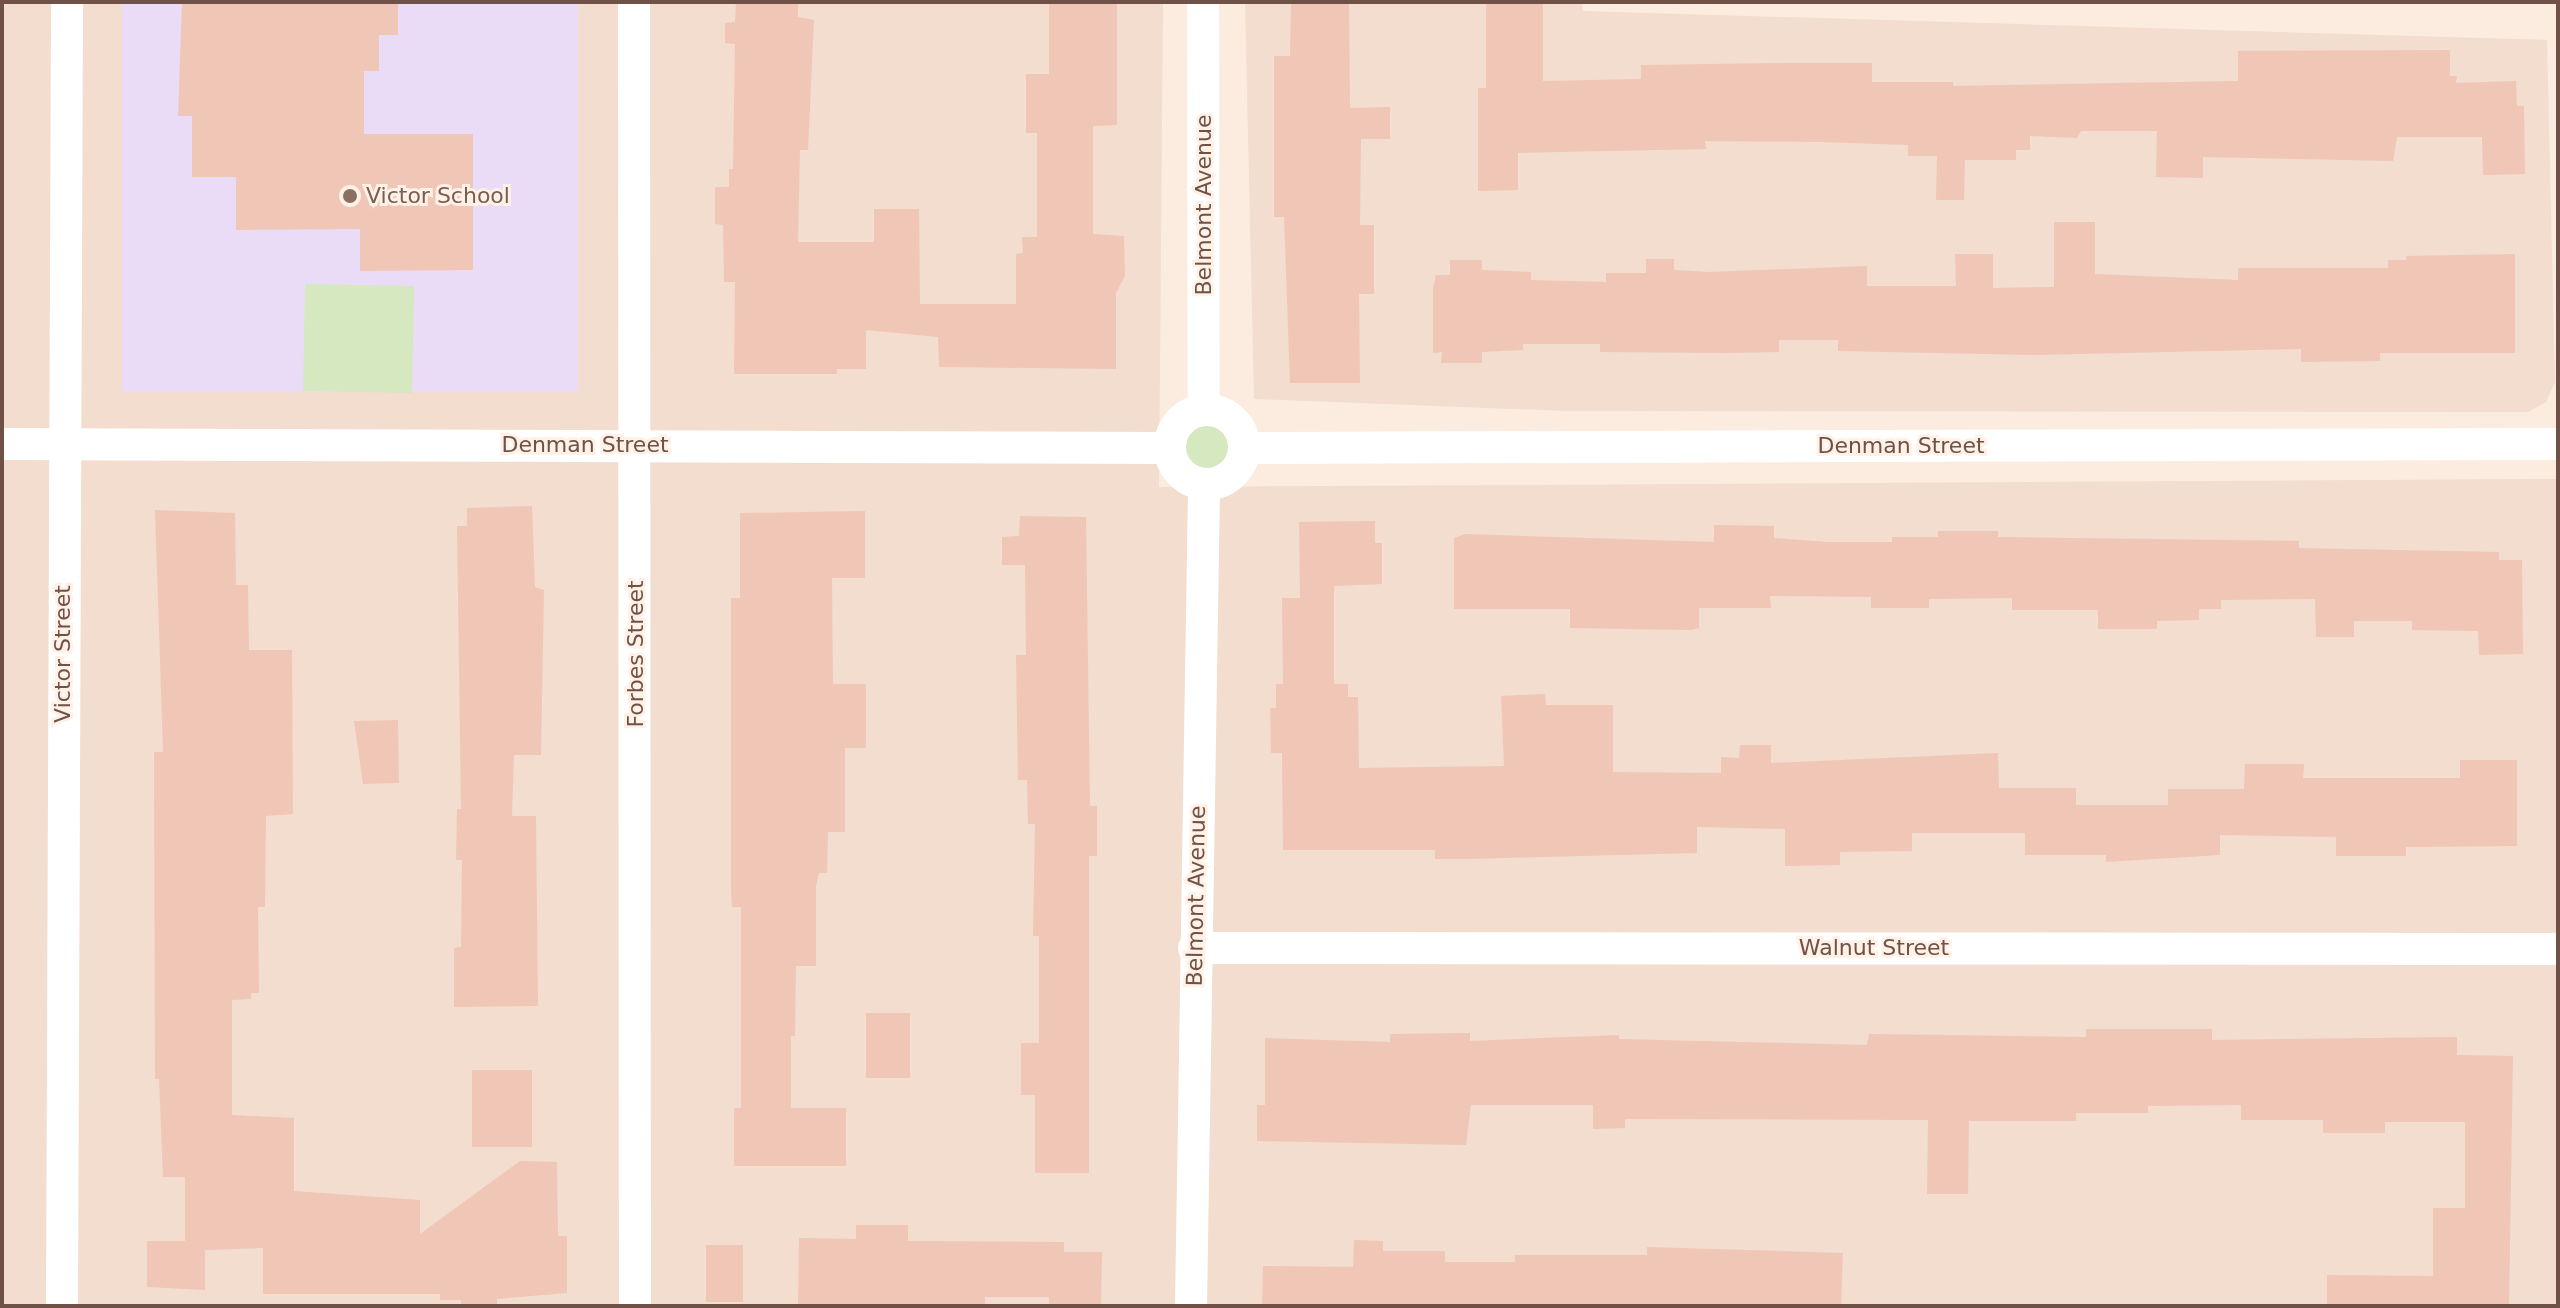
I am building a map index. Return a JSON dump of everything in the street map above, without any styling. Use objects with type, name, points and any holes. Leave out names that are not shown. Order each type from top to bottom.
[{"type":"street","name":"Victor Street","points":[[62,1306],[67,2]]},
{"type":"street","name":"Forbes Street","points":[[634,2],[635,1306]]},
{"type":"street","name":"Belmont Avenue","points":[[1203,2],[1204,409]]},
{"type":"street","points":[[1204,409],[1234,419],[1247,448],[1234,476],[1204,486],[1179,474],[1168,448],[1178,421],[1204,409]]},
{"type":"street","name":"Denman Street","points":[[2,444],[1168,448]]},
{"type":"street","name":"Denman Street","points":[[1247,448],[2557,445]]},
{"type":"street","name":"Belmont Avenue","points":[[1191,1306],[1194,948],[1204,486]]},
{"type":"street","name":"Walnut Street","points":[[1194,948],[2557,948]]},
{"type":"shaded area","points":[[2,2],[1163,2],[1159,487],[2558,479],[2558,1306],[2,1306]]},
{"type":"shaded area","name":"Victor School","points":[[122,2],[578,2],[578,392],[122,392]]},
{"type":"shaded area","points":[[1245,2],[1582,2],[1583,11],[2547,40],[2555,382],[2546,402],[2528,412],[1567,411],[1254,399]]},
{"type":"green space","points":[[305,284],[414,286],[412,393],[303,391]]},
{"type":"green space","points":[[1207,425],[1223,431],[1229,447],[1223,463],[1207,469],[1191,463],[1185,447],[1191,431]]},
{"type":"building","points":[[182,2],[398,2],[398,35],[379,35],[379,71],[364,71],[364,134],[473,134],[473,270],[360,271],[360,229],[236,230],[236,177],[192,177],[192,116],[178,116]]},
{"type":"building","points":[[736,2],[798,2],[798,17],[814,20],[808,150],[800,150],[798,242],[874,242],[874,209],[919,209],[920,304],[1016,304],[1016,254],[1023,253],[1022,237],[1037,237],[1037,133],[1026,133],[1026,74],[1049,74],[1049,2],[1117,2],[1117,125],[1093,126],[1093,234],[1124,236],[1125,276],[1116,293],[1116,369],[939,367],[938,337],[866,330],[866,369],[837,369],[837,374],[734,374],[735,282],[724,282],[723,225],[715,224],[715,187],[729,187],[729,169],[733,169],[735,44],[725,43],[725,23],[735,22]]},
{"type":"building","points":[[1291,2],[1349,2],[1350,108],[1390,107],[1390,139],[1361,139],[1360,225],[1374,225],[1374,294],[1359,294],[1360,383],[1290,383],[1284,217],[1274,217],[1274,56],[1290,56]]},
{"type":"building","points":[[1486,2],[1543,2],[1543,81],[1641,79],[1641,65],[1872,63],[1872,82],[1953,82],[1953,86],[2238,81],[2238,51],[2450,50],[2450,76],[2457,76],[2456,83],[2516,81],[2517,106],[2524,106],[2525,174],[2483,175],[2482,137],[2397,137],[2393,161],[2203,157],[2203,178],[2156,177],[2157,131],[2081,131],[2077,138],[2030,136],[2030,150],[2016,150],[2016,160],[1965,160],[1964,200],[1936,200],[1937,156],[1908,156],[1908,145],[1822,142],[1705,141],[1706,149],[1518,153],[1518,190],[1478,191],[1478,88],[1486,88]]},
{"type":"building","points":[[2054,222],[2095,222],[2095,274],[2238,280],[2238,268],[2388,268],[2388,260],[2406,260],[2406,256],[2515,254],[2515,353],[2380,353],[2380,361],[2301,362],[2301,349],[2036,355],[1838,351],[1838,340],[1779,340],[1779,352],[1600,352],[1600,344],[1523,344],[1523,350],[1482,352],[1482,363],[1441,363],[1442,352],[1433,353],[1433,289],[1436,275],[1450,275],[1450,260],[1482,260],[1482,270],[1531,272],[1531,280],[1606,282],[1606,273],[1646,273],[1646,259],[1674,259],[1674,270],[1709,272],[1867,266],[1867,286],[1956,286],[1955,254],[1993,254],[1993,288],[2054,287]]},
{"type":"building","points":[[532,506],[535,587],[544,590],[541,755],[514,755],[512,816],[536,816],[538,1006],[454,1007],[454,948],[461,947],[462,860],[456,860],[457,809],[461,809],[457,526],[467,526],[467,508]]},
{"type":"building","points":[[155,510],[235,513],[236,585],[248,585],[249,650],[292,650],[293,814],[266,816],[265,907],[258,907],[259,993],[251,993],[251,999],[232,1000],[232,1115],[294,1118],[294,1191],[420,1200],[420,1234],[520,1161],[557,1162],[558,1236],[567,1236],[567,1293],[497,1299],[497,1306],[461,1306],[461,1300],[440,1300],[440,1294],[263,1294],[263,1248],[205,1250],[205,1290],[147,1287],[147,1241],[185,1241],[185,1177],[163,1177],[159,1079],[155,1079],[154,752],[163,752]]},
{"type":"building","points":[[865,511],[865,578],[832,578],[833,684],[866,684],[866,748],[845,748],[845,832],[828,832],[827,873],[819,873],[816,886],[816,966],[796,966],[795,1036],[791,1036],[791,1108],[846,1108],[846,1166],[734,1166],[734,1108],[741,1108],[741,907],[732,907],[731,890],[731,598],[740,598],[740,513]]},
{"type":"building","points":[[1020,516],[1086,517],[1090,806],[1097,806],[1097,856],[1089,856],[1089,1173],[1035,1173],[1035,1095],[1021,1095],[1021,1043],[1039,1043],[1039,936],[1033,936],[1035,824],[1028,824],[1027,780],[1018,780],[1016,655],[1026,655],[1025,565],[1002,565],[1002,537],[1019,536]]},
{"type":"building","points":[[1375,521],[1375,543],[1382,543],[1382,584],[1334,586],[1334,684],[1348,684],[1348,697],[1358,697],[1359,768],[1504,766],[1501,696],[1545,694],[1546,705],[1613,705],[1613,772],[1721,773],[1721,757],[1739,758],[1740,745],[1771,745],[1771,763],[1998,753],[1999,788],[2076,788],[2076,805],[2168,805],[2168,789],[2244,789],[2245,764],[2304,764],[2303,778],[2460,778],[2460,760],[2517,760],[2517,846],[2406,847],[2406,856],[2336,856],[2336,837],[2220,835],[2220,855],[2106,862],[2106,855],[2025,855],[2025,833],[1912,833],[1912,851],[1840,852],[1840,865],[1785,866],[1785,829],[1697,827],[1697,853],[1435,859],[1435,850],[1283,850],[1282,753],[1271,753],[1270,708],[1276,708],[1276,684],[1283,684],[1282,598],[1300,598],[1299,522]]},
{"type":"building","points":[[1714,525],[1774,526],[1774,538],[1828,542],[1892,542],[1892,537],[1938,537],[1938,531],[1998,531],[1998,537],[2299,541],[2299,548],[2499,552],[2499,560],[2522,560],[2523,654],[2479,655],[2478,631],[2412,630],[2412,621],[2354,621],[2354,637],[2316,637],[2315,599],[2221,600],[2221,609],[2199,609],[2199,620],[2157,621],[2157,629],[2098,629],[2098,610],[2012,610],[2012,598],[1929,599],[1929,608],[1871,608],[1871,597],[1770,596],[1771,608],[1699,608],[1699,628],[1691,630],[1570,628],[1570,609],[1454,609],[1454,538],[1465,534],[1714,542]]},
{"type":"building","points":[[398,720],[399,783],[363,784],[354,721]]},
{"type":"building","points":[[866,1013],[910,1013],[910,1078],[866,1078]]},
{"type":"building","points":[[2086,1029],[2212,1029],[2212,1040],[2457,1037],[2457,1055],[2513,1056],[2509,1306],[2327,1306],[2327,1275],[2433,1276],[2433,1208],[2465,1208],[2465,1122],[2385,1122],[2385,1133],[2323,1133],[2323,1120],[2241,1120],[2241,1105],[2148,1106],[2148,1113],[2076,1113],[2076,1121],[1969,1121],[1968,1194],[1927,1194],[1928,1120],[1625,1119],[1625,1128],[1593,1129],[1593,1105],[1471,1105],[1466,1145],[1257,1141],[1257,1105],[1265,1105],[1265,1038],[1390,1042],[1390,1034],[1470,1033],[1470,1041],[1619,1035],[1619,1039],[1867,1045],[1869,1034],[2086,1037]]},
{"type":"building","points":[[472,1070],[532,1070],[532,1147],[472,1147]]},
{"type":"building","points":[[856,1225],[908,1225],[908,1241],[1064,1242],[1064,1252],[1102,1252],[1101,1306],[1049,1306],[1049,1297],[985,1297],[985,1306],[798,1306],[799,1238],[856,1239]]},
{"type":"building","points":[[1354,1240],[1383,1241],[1383,1251],[1445,1251],[1445,1262],[1515,1262],[1515,1255],[1647,1255],[1647,1247],[1843,1253],[1841,1306],[1262,1306],[1263,1266],[1353,1267]]},
{"type":"building","points":[[706,1245],[743,1245],[743,1302],[706,1302]]},
{"type":"place","name":"Victor School","points":[[350,196]]}]
